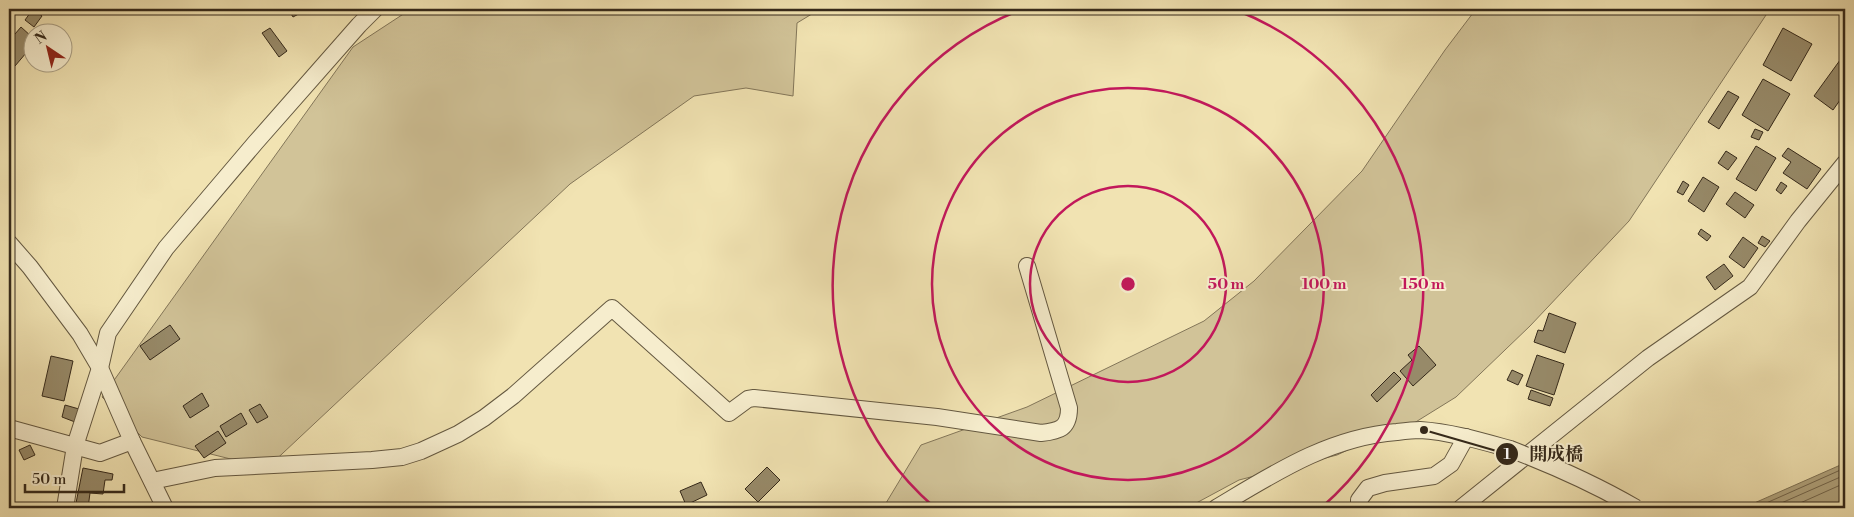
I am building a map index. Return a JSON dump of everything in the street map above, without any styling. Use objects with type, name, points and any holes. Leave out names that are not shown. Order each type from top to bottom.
[{"type":"street","points":[[65,508],[75,446],[100,368],[108,333],[166,248],[262,135],[375,9]]},
{"type":"street","points":[[1461,508],[1648,358],[1750,287],[1798,221],[1845,163]]},
{"type":"street","points":[[9,243],[30,267],[80,334],[100,368],[165,508]]},
{"type":"street","points":[[152,481],[214,468],[372,460],[402,457],[421,452],[458,434],[484,418],[513,396],[612,308],[729,413],[748,399],[754,398],[937,417],[1041,433],[1057,431],[1067,424],[1069,408],[1027,266]]},
{"type":"street","points":[[9,428],[100,452],[132,440]]},
{"type":"street","points":[[1216,508],[1318,451],[1355,439],[1384,433],[1419,430],[1466,436],[1510,449],[1566,472],[1636,508]]},
{"type":"street","points":[[1359,508],[1359,500],[1368,488],[1385,483],[1434,476],[1451,464],[1466,436]]},
{"type":"shaded area","points":[[411,9],[820,9],[797,23],[793,96],[746,88],[694,96],[570,184],[267,468],[142,437],[102,397],[353,47]]},
{"type":"shaded area","points":[[1476,9],[1770,9],[1629,221],[1530,326],[1456,397],[1406,428],[1384,433],[1337,455],[1239,480],[1187,508],[883,508],[921,445],[1027,407],[1204,321],[1254,281],[1362,171],[1445,50]]},
{"type":"water","points":[[1845,463],[1845,508],[1743,508]]},
{"type":"building","points":[[33,9],[42,16],[38,22],[28,22],[25,20]]},
{"type":"building","points":[[288,9],[305,9],[306,10],[293,17]]},
{"type":"building","points":[[22,28],[22,58],[15,66],[9,60],[9,41]]},
{"type":"building","points":[[270,28],[287,51],[279,57],[262,33]]},
{"type":"building","points":[[1783,28],[1812,44],[1791,81],[1763,65]]},
{"type":"building","points":[[1843,56],[1845,58],[1845,93],[1833,110],[1814,96]]},
{"type":"building","points":[[1763,79],[1790,94],[1768,131],[1742,115]]},
{"type":"building","points":[[1728,91],[1739,97],[1719,129],[1708,122]]},
{"type":"building","points":[[1755,129],[1763,132],[1759,140],[1751,137]]},
{"type":"building","points":[[1756,146],[1776,158],[1756,191],[1736,179]]},
{"type":"building","points":[[1788,148],[1821,169],[1807,189],[1783,173],[1791,162],[1782,156]]},
{"type":"building","points":[[1726,151],[1737,158],[1728,170],[1718,163]]},
{"type":"building","points":[[1703,177],[1719,187],[1704,212],[1688,201]]},
{"type":"building","points":[[1683,181],[1689,185],[1683,195],[1677,192]]},
{"type":"building","points":[[1781,182],[1787,186],[1781,194],[1776,190]]},
{"type":"building","points":[[1735,192],[1754,205],[1745,218],[1726,204]]},
{"type":"building","points":[[1701,229],[1711,236],[1707,241],[1698,234]]},
{"type":"building","points":[[1762,236],[1770,241],[1765,247],[1758,243]]},
{"type":"building","points":[[1743,237],[1758,248],[1744,268],[1729,257]]},
{"type":"building","points":[[1724,264],[1733,276],[1715,290],[1706,277]]},
{"type":"building","points":[[1549,313],[1576,323],[1565,353],[1534,342],[1538,330],[1543,331]]},
{"type":"building","points":[[170,325],[180,339],[150,360],[140,346]]},
{"type":"building","points":[[1419,346],[1436,365],[1413,386],[1400,371],[1412,360],[1408,355]]},
{"type":"building","points":[[1537,355],[1564,364],[1554,395],[1526,386]]},
{"type":"building","points":[[51,356],[73,361],[64,401],[42,396]]},
{"type":"building","points":[[1512,370],[1523,375],[1518,385],[1507,380]]},
{"type":"building","points":[[1394,372],[1401,379],[1377,402],[1371,395]]},
{"type":"building","points":[[1531,390],[1553,398],[1550,406],[1528,399]]},
{"type":"building","points":[[202,393],[209,406],[190,418],[183,406]]},
{"type":"building","points":[[260,404],[268,417],[257,423],[249,410]]},
{"type":"building","points":[[65,405],[79,409],[75,422],[62,417]]},
{"type":"building","points":[[241,413],[247,424],[226,437],[220,426]]},
{"type":"building","points":[[218,431],[226,443],[204,458],[195,446]]},
{"type":"building","points":[[30,445],[35,455],[24,460],[19,450]]},
{"type":"building","points":[[767,467],[780,480],[758,502],[745,489]]},
{"type":"building","points":[[83,468],[113,474],[112,480],[105,480],[103,494],[90,493],[88,508],[75,508]]},
{"type":"building","points":[[701,482],[707,495],[686,505],[680,491]]},
{"type":"place","name":"開成橋","points":[[1424,430]]}]
